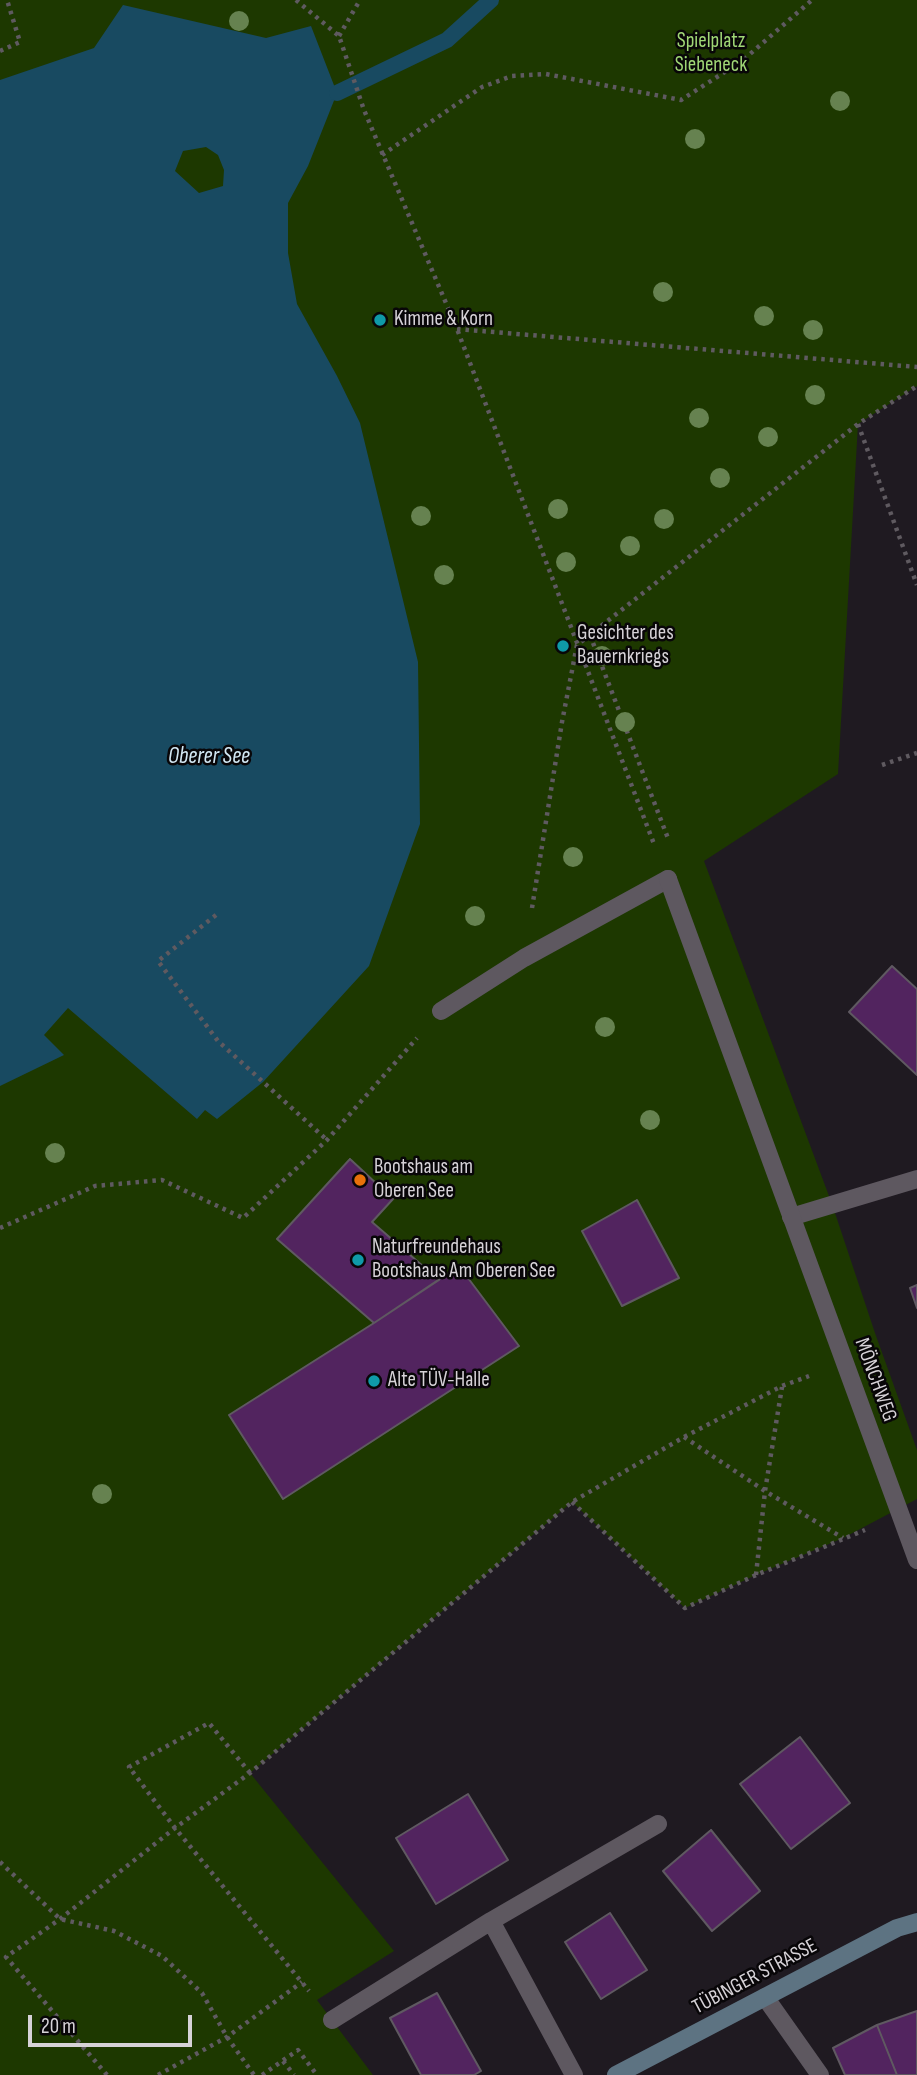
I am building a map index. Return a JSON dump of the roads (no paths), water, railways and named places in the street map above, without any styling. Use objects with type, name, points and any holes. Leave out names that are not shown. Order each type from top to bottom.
[{"type":"main road","name":"TÜBINGER STRASSE","points":[[616,2075],[897,1928],[917,1922]]},
{"type":"street","name":"MÖNCHWEG","points":[[441,1011],[524,958],[668,879],[917,1560]]},
{"type":"street","points":[[791,1217],[917,1179]]},
{"type":"street","points":[[332,2020],[491,1921],[658,1824]]},
{"type":"street","points":[[491,1921],[575,2075]]},
{"type":"street","points":[[765,1997],[820,2075]]},
{"type":"water","name":"Oberer See","points":[[123,5],[266,38],[311,26],[337,93],[308,166],[288,203],[288,253],[297,304],[360,423],[418,662],[420,824],[369,966],[263,1082],[217,1119],[205,1110],[197,1119],[68,1008],[44,1035],[64,1055],[0,1086],[0,80],[94,48]],"holes":[[[206,147],[218,155],[224,170],[223,186],[199,193],[175,171],[183,151]]]},
{"type":"waterway","points":[[337,93],[447,40],[491,0]]},
{"type":"place","name":"Kimme & Korn","points":[[380,320]]},
{"type":"place","name":"Gesichter des Bauernkriegs","points":[[563,646]]},
{"type":"place","name":"Bootshaus am Oberen See","points":[[360,1180]]},
{"type":"place","name":"Naturfreundehaus Bootshaus Am Oberen See","points":[[358,1260]]},
{"type":"place","name":"Alte TÜV-Halle","points":[[374,1381]]},
{"type":"park label","name":"Spielplatz Siebeneck","points":[[711,54]]}]
